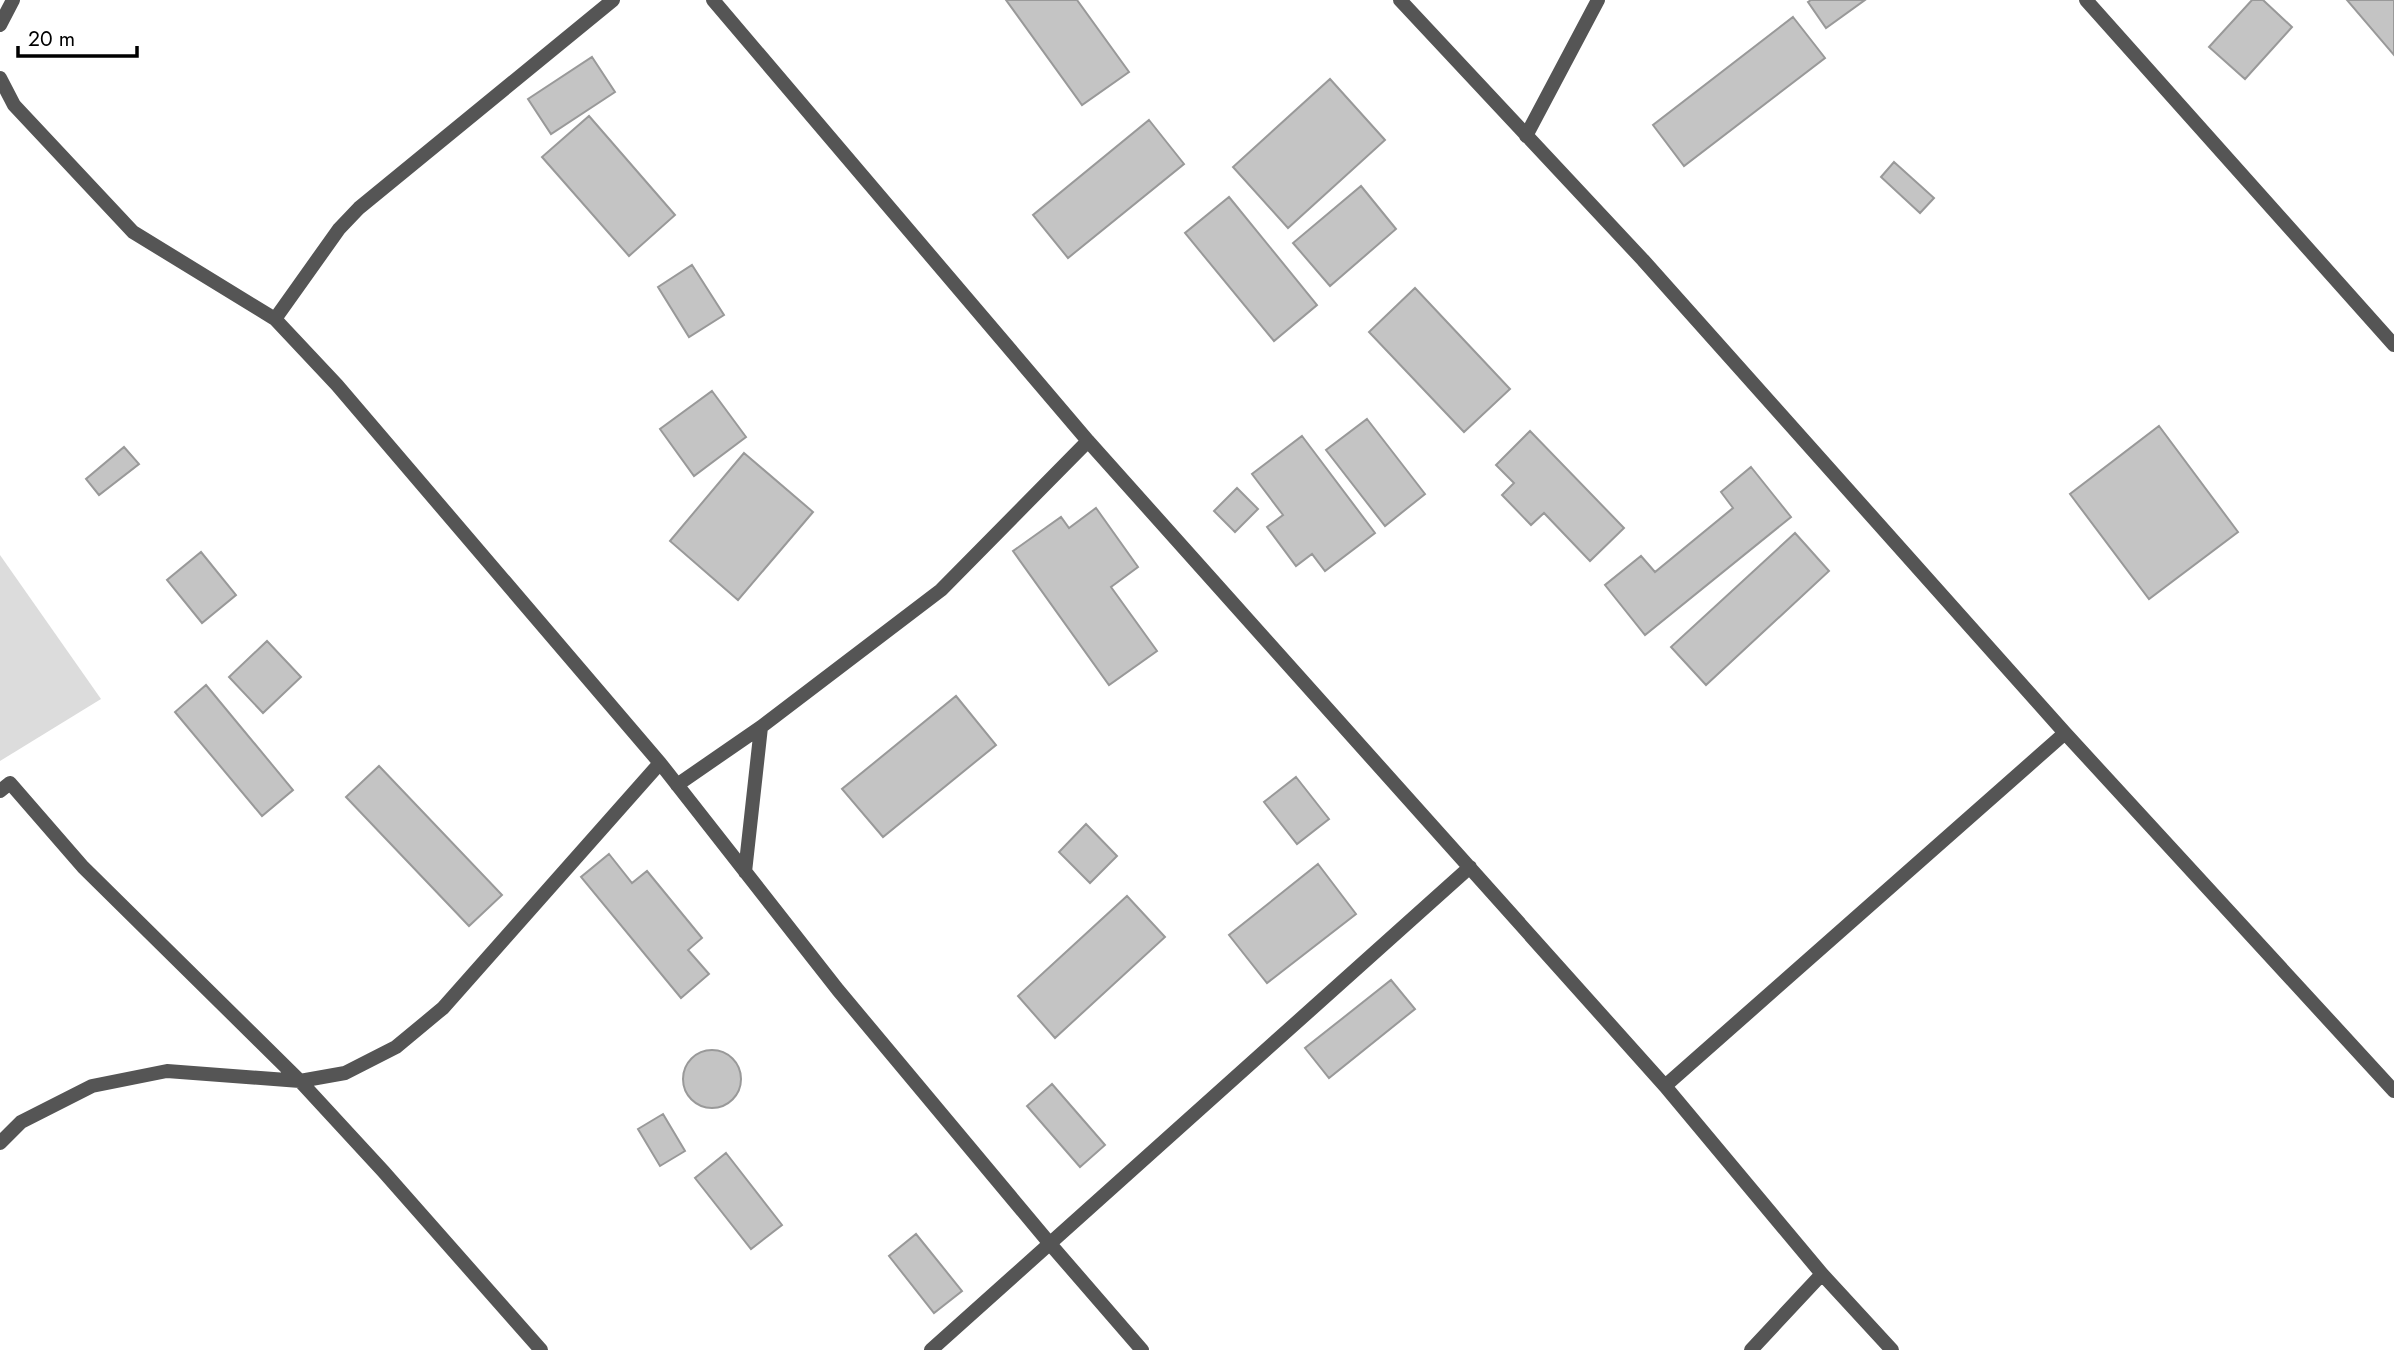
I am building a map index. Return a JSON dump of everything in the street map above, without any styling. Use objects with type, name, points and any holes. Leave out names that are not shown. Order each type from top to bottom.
[{"type":"street","points":[[0,25],[13,0]]},
{"type":"street","points":[[275,318],[332,237],[359,208],[613,0]]},
{"type":"street","points":[[713,0],[1088,441],[1665,1086],[1822,1274],[1892,1350]]},
{"type":"street","points":[[1399,0],[1643,260],[2065,733],[2394,1091]]},
{"type":"street","points":[[1526,136],[1598,0]]},
{"type":"street","points":[[2086,0],[2392,340]]},
{"type":"street","points":[[0,78],[14,105],[133,232],[275,318],[337,385],[660,763],[838,990],[1142,1350]]},
{"type":"street","points":[[677,785],[761,727],[941,590],[1088,441]]},
{"type":"street","points":[[745,872],[761,727]]},
{"type":"street","points":[[1665,1086],[2065,733]]},
{"type":"street","points":[[0,1143],[21,1122],[92,1086],[167,1071],[300,1081],[345,1073],[396,1047],[443,1008],[660,763]]},
{"type":"street","points":[[0,791],[10,783],[83,867],[300,1081],[393,1181],[541,1350]]},
{"type":"street","points":[[931,1350],[1470,867]]},
{"type":"street","points":[[1751,1350],[1822,1274]]},
{"type":"shaded area","points":[[0,555],[101,699],[0,761]]},
{"type":"building","points":[[1006,0],[1077,0],[1129,72],[1082,105]]},
{"type":"building","points":[[1865,0],[1826,28],[1808,2]]},
{"type":"building","points":[[2252,0],[2263,0],[2292,27],[2245,79],[2209,47]]},
{"type":"building","points":[[2347,0],[2394,0],[2394,55]]},
{"type":"building","points":[[1793,17],[1825,58],[1684,166],[1653,125]]},
{"type":"building","points":[[592,57],[615,92],[551,134],[528,99]]},
{"type":"building","points":[[1330,79],[1385,140],[1288,228],[1233,167]]},
{"type":"building","points":[[589,116],[675,215],[629,256],[542,157]]},
{"type":"building","points":[[1149,120],[1184,164],[1068,258],[1033,215]]},
{"type":"building","points":[[1894,162],[1934,198],[1920,213],[1881,177]]},
{"type":"building","points":[[1361,186],[1396,229],[1330,286],[1293,243]]},
{"type":"building","points":[[1229,197],[1317,305],[1274,341],[1185,233]]},
{"type":"building","points":[[692,265],[724,315],[689,337],[658,287]]},
{"type":"building","points":[[1415,288],[1510,389],[1464,432],[1369,332]]},
{"type":"building","points":[[712,391],[746,437],[694,476],[660,429]]},
{"type":"building","points":[[1367,419],[1425,494],[1385,526],[1326,450]]},
{"type":"building","points":[[2159,426],[2238,532],[2149,599],[2070,494]]},
{"type":"building","points":[[1530,431],[1624,528],[1590,561],[1544,513],[1531,525],[1502,495],[1514,483],[1496,465]]},
{"type":"building","points":[[1302,436],[1375,533],[1325,571],[1312,554],[1296,566],[1267,527],[1283,515],[1252,474]]},
{"type":"building","points":[[124,447],[139,464],[99,495],[86,479]]},
{"type":"building","points":[[744,453],[813,512],[738,600],[670,541]]},
{"type":"building","points":[[1751,467],[1791,517],[1645,635],[1605,585],[1641,556],[1655,572],[1733,508],[1721,492]]},
{"type":"building","points":[[1237,488],[1258,509],[1235,532],[1214,511]]},
{"type":"building","points":[[1096,508],[1138,567],[1111,587],[1157,651],[1109,685],[1013,551],[1061,517],[1069,528]]},
{"type":"building","points":[[1795,533],[1829,571],[1706,685],[1671,647]]},
{"type":"building","points":[[201,552],[236,595],[202,623],[167,580]]},
{"type":"building","points":[[267,641],[301,677],[263,713],[229,677]]},
{"type":"building","points":[[206,685],[293,790],[262,816],[175,712]]},
{"type":"building","points":[[956,696],[996,745],[883,837],[842,789]]},
{"type":"building","points":[[379,766],[502,895],[469,926],[346,797]]},
{"type":"building","points":[[1296,777],[1329,819],[1297,844],[1264,802]]},
{"type":"building","points":[[1086,824],[1117,856],[1090,883],[1059,852]]},
{"type":"building","points":[[609,854],[632,883],[647,871],[702,938],[688,950],[709,974],[681,998],[581,877]]},
{"type":"building","points":[[1318,864],[1356,914],[1267,983],[1229,935]]},
{"type":"building","points":[[1127,896],[1165,937],[1055,1038],[1018,996]]},
{"type":"building","points":[[1391,980],[1415,1009],[1329,1078],[1305,1048]]},
{"type":"building","points":[[706,1050],[718,1050],[733,1058],[741,1073],[741,1085],[733,1100],[718,1108],[706,1108],[691,1100],[683,1085],[683,1073],[691,1058]]},
{"type":"building","points":[[1052,1084],[1105,1145],[1080,1167],[1027,1106]]},
{"type":"building","points":[[663,1114],[685,1151],[660,1166],[638,1129]]},
{"type":"building","points":[[726,1153],[782,1225],[751,1249],[695,1178]]},
{"type":"building","points":[[916,1234],[962,1291],[934,1313],[889,1256]]}]
